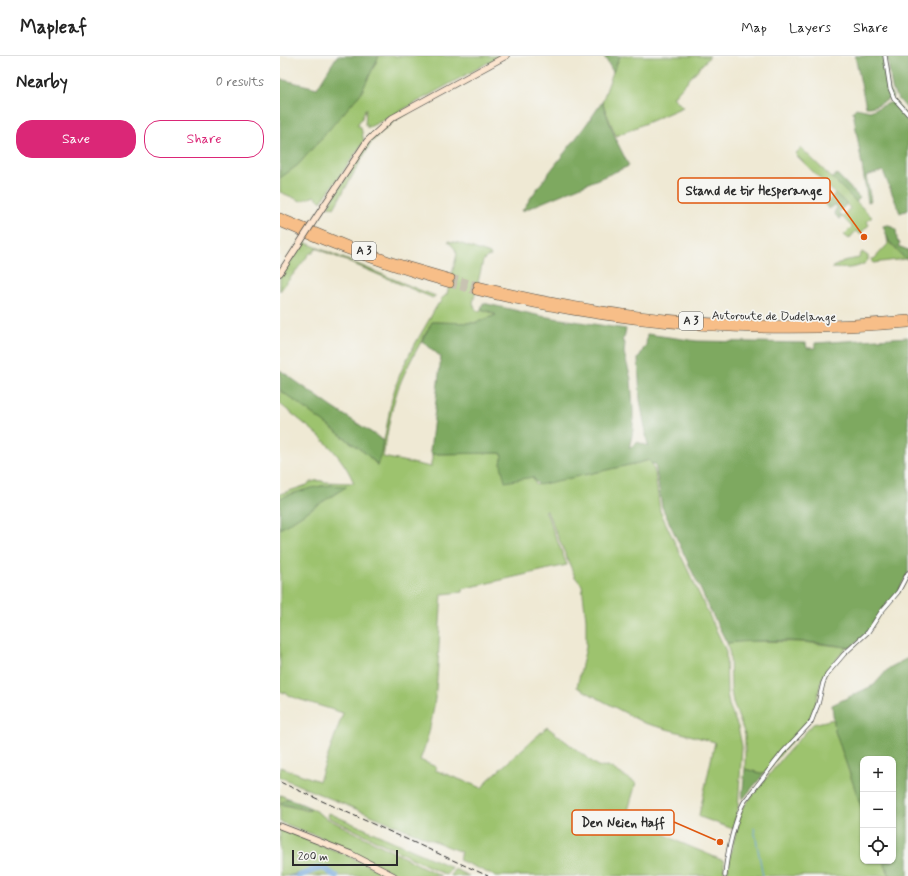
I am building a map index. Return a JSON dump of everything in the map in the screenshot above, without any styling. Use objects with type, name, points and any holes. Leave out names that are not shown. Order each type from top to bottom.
[{"type":"highway","name":"A 3","points":[[280,217],[348,245],[450,281],[390,266],[345,250],[280,223]]},
{"type":"highway","name":"Autoroute de Dudelange","points":[[908,319],[782,325],[673,319],[569,306],[476,288],[534,304],[601,316],[710,328],[817,330],[908,324]]},
{"type":"main road","points":[[280,273],[366,141],[392,118],[506,56]]},
{"type":"main road","points":[[280,826],[351,854],[394,876]]},
{"type":"street","points":[[884,56],[890,88],[894,98],[908,114]]},
{"type":"street","points":[[726,876],[727,861],[740,810],[744,802],[783,752],[811,722],[827,674],[844,654],[868,632],[881,612],[898,592],[908,573]]},
{"type":"green space","points":[[337,56],[379,56],[361,93],[298,165],[280,178],[280,79],[317,88]]},
{"type":"green space","points":[[379,56],[500,56],[388,118],[367,128],[367,124],[365,125],[365,109],[362,118],[357,125],[361,127],[364,142],[321,202],[315,196],[301,201],[280,192],[280,178],[298,165],[361,93]]},
{"type":"green space","points":[[604,56],[620,56],[613,72]]},
{"type":"green space","points":[[620,56],[710,56],[673,97],[683,107],[616,136],[602,102]]},
{"type":"green space","points":[[855,56],[883,56],[888,88],[893,97],[876,105],[866,107]]},
{"type":"green space","points":[[887,56],[908,56],[908,110],[895,95],[892,88]]},
{"type":"green space","points":[[894,101],[908,118],[908,210],[900,213],[883,171],[866,176],[871,201],[868,202],[853,111],[856,108],[870,111]]},
{"type":"green space","points":[[602,102],[616,140],[629,166],[522,211],[541,183]]},
{"type":"green space","points":[[406,111],[408,113],[397,119],[380,133],[371,143],[334,208],[328,206],[365,147],[382,129]]},
{"type":"green space","points":[[801,148],[872,217],[867,222],[869,225],[860,234],[856,231],[849,239],[844,235],[852,227],[842,217],[850,208],[795,154]]},
{"type":"green space","points":[[837,174],[860,198],[856,202],[832,178]]},
{"type":"green space","points":[[835,193],[847,204],[838,213],[842,217],[839,219],[834,213],[837,207],[835,205],[829,209],[825,205]]},
{"type":"green space","points":[[887,225],[896,229],[897,240],[900,243],[898,246],[908,250],[908,259],[905,259],[889,241],[883,226]]},
{"type":"green space","points":[[886,232],[889,242],[905,259],[873,263],[871,259],[874,259],[888,244]]},
{"type":"green space","points":[[448,241],[459,243],[490,254],[491,256],[487,257],[483,261],[473,303],[475,309],[480,312],[481,309],[496,315],[475,323],[432,322],[398,388],[390,418],[383,457],[431,467],[432,454],[501,453],[501,465],[533,477],[536,485],[650,460],[655,473],[660,511],[726,651],[727,693],[729,705],[738,727],[742,746],[738,809],[733,829],[700,817],[699,815],[715,742],[644,723],[577,687],[586,647],[586,619],[582,585],[575,577],[546,509],[545,510],[567,565],[462,589],[463,592],[442,594],[435,699],[432,720],[420,760],[436,767],[435,770],[482,788],[487,781],[547,727],[599,767],[608,766],[636,783],[627,814],[679,842],[724,861],[724,876],[495,876],[459,860],[461,852],[280,777],[280,767],[319,781],[343,713],[295,698],[280,691],[280,529],[346,486],[321,486],[280,498],[280,494],[316,481],[354,483],[340,459],[331,448],[312,430],[280,404],[280,390],[365,453],[377,465],[383,445],[393,395],[400,375],[409,355],[435,309],[438,304],[442,302],[440,300],[447,294],[457,254],[455,249]]},
{"type":"green space","points":[[304,242],[436,296],[433,298],[316,248],[313,253],[310,253],[280,291],[280,276]]},
{"type":"green space","points":[[862,252],[868,256],[868,260],[865,263],[857,267],[832,268],[843,261],[859,258]]},
{"type":"green space","points":[[483,303],[541,316],[626,329],[622,340],[625,343],[624,353],[631,379],[633,409],[633,431],[629,449],[638,442],[648,446],[640,400],[638,359],[646,346],[647,334],[697,341],[806,343],[807,348],[815,348],[815,343],[908,337],[908,573],[898,592],[881,612],[868,632],[851,648],[820,643],[789,641],[727,643],[662,507],[655,464],[652,464],[649,460],[539,485],[533,477],[505,482],[501,465],[501,453],[432,454],[430,452],[441,357],[422,341],[432,322],[475,323],[496,315],[481,309]]},
{"type":"green space","points":[[280,370],[332,407],[383,440],[377,466],[376,463],[365,453],[280,390]]},
{"type":"green space","points":[[332,485],[346,487],[280,529],[280,498],[312,488]]},
{"type":"green space","points":[[746,641],[802,642],[847,647],[825,673],[809,721],[764,774],[745,769],[745,735],[733,702],[731,691],[730,655],[727,643]]},
{"type":"green space","points":[[908,658],[908,876],[890,876],[884,864],[896,864],[896,756],[860,756],[860,803],[835,731],[832,705],[874,685],[889,668]]},
{"type":"green space","points":[[834,719],[835,731],[860,803],[860,864],[884,864],[890,876],[727,876],[729,859],[742,809],[784,756],[813,724]]},
{"type":"green space","points":[[745,769],[764,774],[742,799]]},
{"type":"green space","points":[[280,795],[288,798],[280,804]]},
{"type":"green space","points":[[288,798],[311,808],[311,810],[280,804]]},
{"type":"green space","points":[[280,804],[309,811],[311,808],[326,818],[441,876],[400,876],[323,838],[280,822]]},
{"type":"green space","points":[[329,813],[451,867],[446,875],[328,817]]},
{"type":"green space","points":[[280,829],[347,855],[389,876],[305,876],[318,869],[288,876],[280,876]]},
{"type":"green space","points":[[454,869],[469,876],[451,876]]},
{"type":"water","points":[[320,868],[305,876],[288,876],[306,872],[310,869]]},
{"type":"waterway","points":[[754,828],[763,876]]},
{"type":"waterway","points":[[299,876],[322,868],[336,876]]},
{"type":"tunnel","points":[[451,278],[477,285]]},
{"type":"tunnel","points":[[450,284],[476,291]]},
{"type":"railway","points":[[280,782],[488,876]]},
{"type":"place","name":"Stand de tir Hesperange","points":[[864,237]]},
{"type":"place","name":"Den Neien Haff","points":[[720,842]]}]
